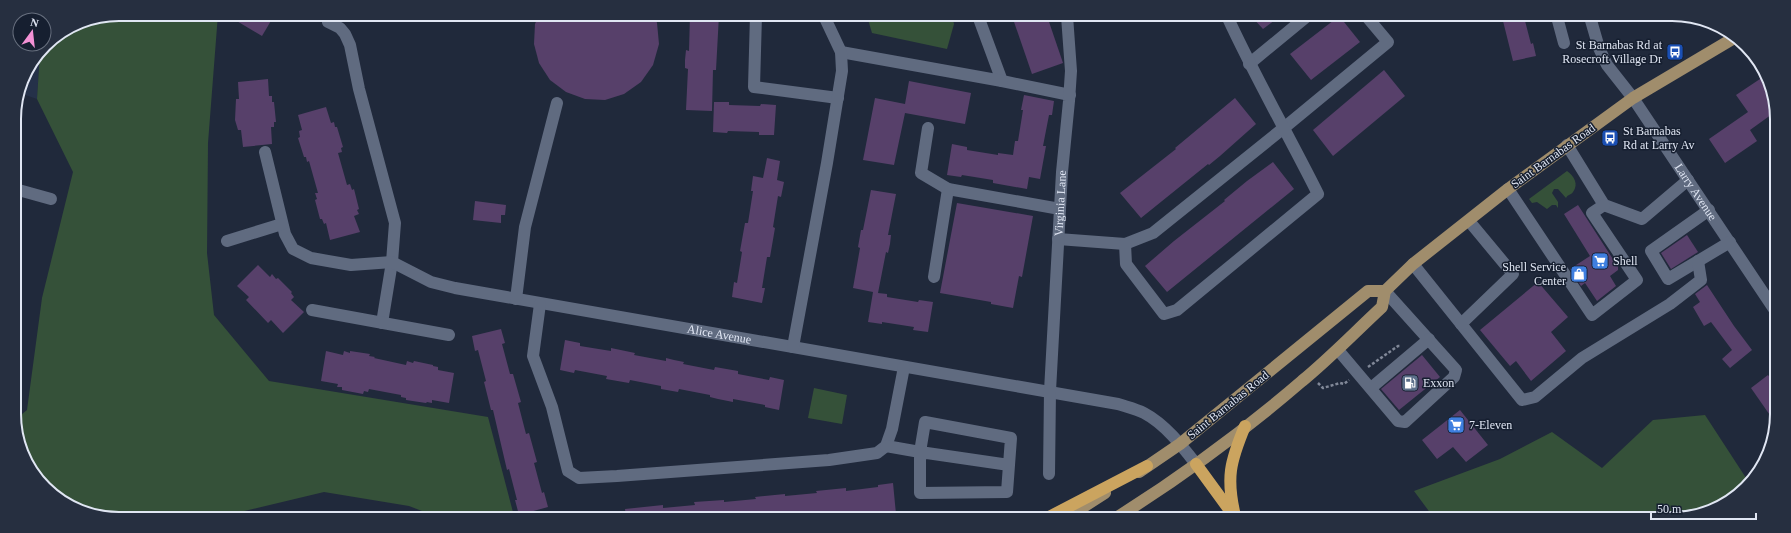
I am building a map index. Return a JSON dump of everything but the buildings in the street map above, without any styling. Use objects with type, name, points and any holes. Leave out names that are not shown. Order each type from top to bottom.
[{"type":"highway","points":[[1234,512],[1229,481],[1234,451],[1244,426]]},
{"type":"highway","points":[[1196,464],[1231,512]]},
{"type":"highway","points":[[1060,512],[1147,466]]},
{"type":"main road","name":"Saint Barnabas Road","points":[[1126,512],[1196,464],[1338,350],[1382,307],[1385,291],[1413,264],[1508,189],[1633,98],[1731,40]]},
{"type":"main road","name":"Saint Barnabas Road","points":[[1075,512],[1180,444],[1368,291],[1385,291]]},
{"type":"street","points":[[756,21],[754,88],[838,98]]},
{"type":"street","points":[[793,347],[842,71],[841,52],[826,21]]},
{"type":"street","points":[[980,21],[1002,81]]},
{"type":"street","name":"Virginia Lane","points":[[1049,474],[1050,391],[1058,239],[1062,172],[1070,95],[1067,21]]},
{"type":"street","points":[[1125,244],[1126,264],[1164,314],[1177,310],[1318,194],[1285,127],[1249,64],[1229,21]]},
{"type":"street","points":[[1249,64],[1301,21]]},
{"type":"street","points":[[1058,239],[1125,244],[1153,232],[1285,127],[1388,42],[1370,21]]},
{"type":"street","points":[[1558,21],[1564,43]]},
{"type":"street","name":"Larry Avenue","points":[[1591,21],[1599,48],[1607,65],[1633,98],[1770,303]]},
{"type":"street","points":[[328,22],[340,28],[345,34],[350,45],[359,89],[395,223],[392,262],[382,323]]},
{"type":"street","points":[[841,52],[1002,81],[1070,95]]},
{"type":"street","points":[[516,299],[525,227],[535,183],[557,104]]},
{"type":"street","points":[[928,128],[921,173],[948,189],[1060,210]]},
{"type":"street","points":[[1568,145],[1604,205],[1642,219],[1688,180]]},
{"type":"street","points":[[265,152],[282,224],[293,250],[311,258],[351,265],[392,262]]},
{"type":"street","points":[[934,277],[948,189]]},
{"type":"street","points":[[1508,189],[1592,315],[1637,280],[1592,213],[1604,205]]},
{"type":"street","points":[[21,191],[51,199]]},
{"type":"street","points":[[1709,210],[1651,251],[1668,279],[1730,242]]},
{"type":"street","points":[[1461,324],[1513,274],[1469,221]]},
{"type":"street","points":[[227,241],[282,224]]},
{"type":"street","points":[[1413,264],[1522,400],[1535,397],[1582,358],[1670,304],[1701,280],[1698,261]]},
{"type":"street","name":"Alice Avenue","points":[[392,262],[431,282],[540,304],[1050,391]]},
{"type":"street","points":[[1338,350],[1398,421],[1405,422],[1454,377],[1456,370],[1385,291]]},
{"type":"street","points":[[540,304],[533,356],[552,407],[568,471],[579,478],[829,460],[877,453],[886,446],[892,429],[904,367]]},
{"type":"street","points":[[312,310],[449,335]]},
{"type":"street","points":[[1371,388],[1429,339]]},
{"type":"street","points":[[1050,391],[1105,401],[1136,410],[1153,419],[1180,444],[1196,464]]},
{"type":"street","points":[[925,422],[1011,438],[1007,492],[920,493],[920,452],[925,422]]},
{"type":"street","points":[[886,446],[1009,465]]},
{"type":"path","points":[[1317,383],[1323,388],[1340,383],[1344,384]]},
{"type":"shaded area","points":[[39,62],[37,99],[24,95],[28,82]]},
{"type":"green space","points":[[217,21],[208,143],[207,253],[214,315],[269,381],[488,417],[513,512],[425,512],[409,506],[324,492],[240,512],[119,512],[94,509],[82,505],[59,492],[41,474],[31,457],[23,433],[21,415],[27,410],[42,298],[73,172],[37,99],[39,62],[48,52],[52,52],[52,48],[54,45],[82,28],[106,22]]},
{"type":"green space","points":[[868,21],[953,21],[954,24],[947,49],[872,33]]},
{"type":"green space","points":[[1567,171],[1574,178],[1576,186],[1573,192],[1566,198],[1558,189],[1554,189],[1552,193],[1558,202],[1558,208],[1556,205],[1552,205],[1547,209],[1537,202],[1532,203],[1529,199]]},
{"type":"green space","points":[[814,388],[847,395],[842,424],[808,418]]},
{"type":"green space","points":[[1705,415],[1746,478],[1737,488],[1709,505],[1697,509],[1678,512],[1430,512],[1414,491],[1500,459],[1552,432],[1602,468],[1653,420]]},
{"type":"place","name":"St Barnabas Rd at Rosecroft Village Dr","points":[[1675,52]]},
{"type":"place","name":"St Barnabas Rd at Larry Av","points":[[1610,138]]},
{"type":"place","name":"Shell","points":[[1600,261]]},
{"type":"place","name":"Shell Service Center","points":[[1579,274]]},
{"type":"place","name":"Exxon","points":[[1410,383]]},
{"type":"place","name":"7-Eleven","points":[[1456,425]]}]
